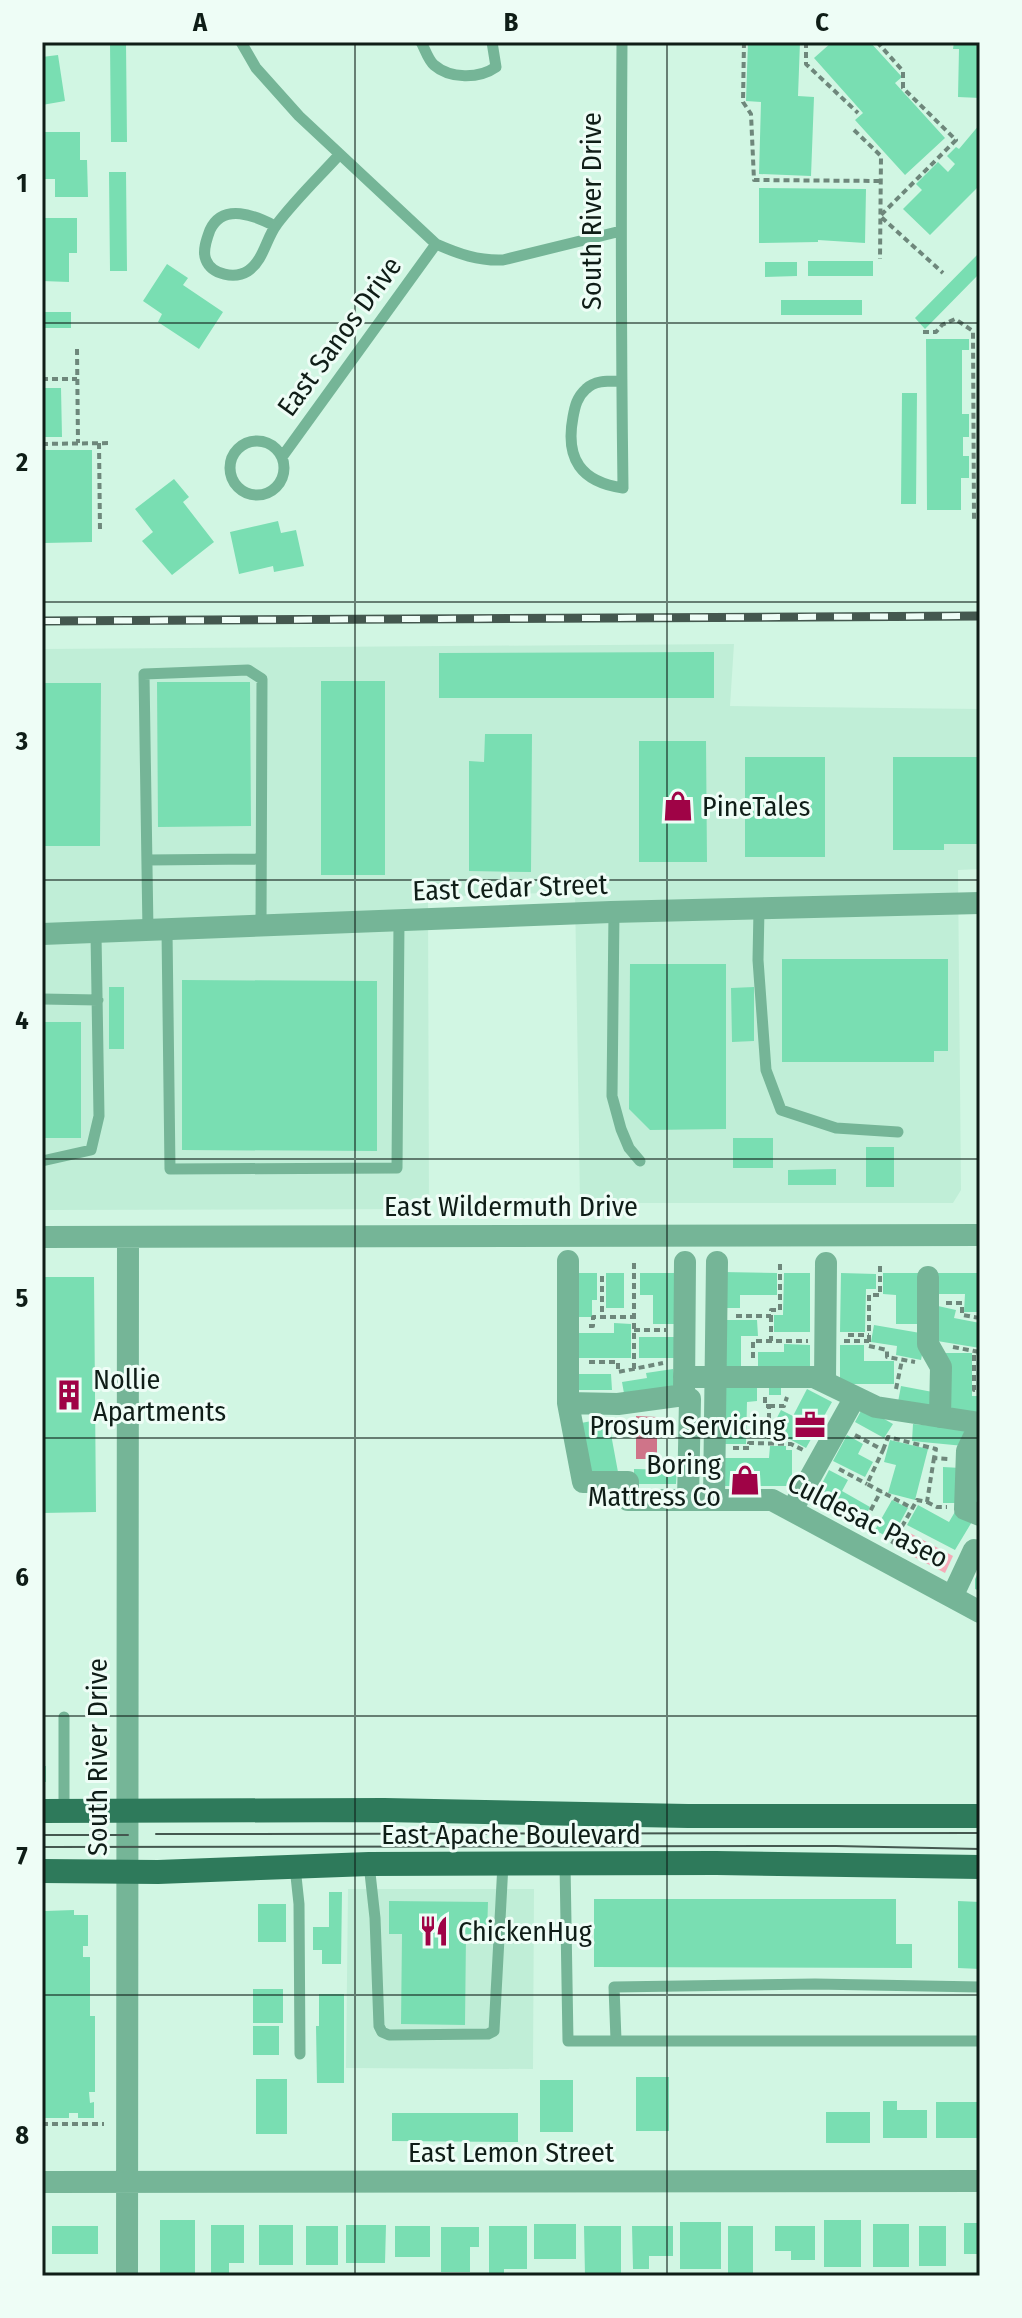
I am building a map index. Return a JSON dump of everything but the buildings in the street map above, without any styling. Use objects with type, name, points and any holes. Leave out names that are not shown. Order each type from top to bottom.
[{"type":"main road","name":"East Apache Boulevard","points":[[53,1811],[384,1810],[688,1816],[980,1816]]},
{"type":"main road","name":"East Apache Boulevard","points":[[42,1871],[369,1864],[716,1863],[980,1867]]},
{"type":"street","name":"East Cedar Street","points":[[42,934],[614,912],[980,903]]},
{"type":"street","name":"East Wildermuth Drive","points":[[42,1237],[980,1235]]},
{"type":"street","name":"South River Drive","points":[[127,2276],[128,1238]]},
{"type":"street","points":[[568,1261],[568,1403],[618,1404],[716,1377],[814,1377],[876,1407],[980,1423],[967,1451],[965,1509],[980,1515]]},
{"type":"street","points":[[685,1262],[684,1386],[690,1399],[688,1500]]},
{"type":"street","points":[[714,1500],[717,1262]]},
{"type":"street","points":[[825,1382],[826,1263]]},
{"type":"street","points":[[928,1277],[928,1344],[941,1367],[940,1417]]},
{"type":"street","points":[[792,1510],[855,1397]]},
{"type":"street","name":"Culdesac Paseo","points":[[568,1403],[583,1482],[628,1482],[628,1500],[772,1500],[980,1612]]},
{"type":"street","points":[[952,1597],[978,1544]]},
{"type":"street","name":"East Lemon Street","points":[[42,2182],[980,2181]]},
{"type":"lane","points":[[241,42],[256,68],[339,155],[436,244],[464,257],[503,260],[621,231]]},
{"type":"lane","points":[[421,42],[432,64],[449,73],[474,76],[486,74],[496,67],[492,42]]},
{"type":"lane","name":"South River Drive","points":[[622,42],[623,488],[602,485],[589,478],[577,464],[571,450],[571,425],[576,402],[587,387],[603,381],[622,381]]},
{"type":"lane","points":[[275,226],[249,213],[224,216],[212,225],[205,243],[206,260],[216,272],[233,276],[248,271],[258,260],[275,226],[339,155]]},
{"type":"lane","name":"East Sanos Drive","points":[[282,457],[270,444],[245,444],[233,455],[230,472],[233,480],[246,493],[264,494],[279,484],[284,466],[282,457],[436,244]]},
{"type":"lane","points":[[261,927],[262,679],[248,670],[144,674],[147,860],[158,931],[170,1169],[397,1168],[399,921]]},
{"type":"lane","points":[[147,860],[261,859]]},
{"type":"lane","points":[[759,909],[758,960],[766,1070],[781,1110],[836,1128],[898,1132]]},
{"type":"lane","points":[[614,912],[612,1096],[629,1148],[640,1161]]},
{"type":"lane","points":[[42,1161],[91,1150],[99,1116],[96,934]]},
{"type":"lane","points":[[42,999],[98,1000]]},
{"type":"lane","points":[[53,1811],[64,1717]]},
{"type":"lane","points":[[369,1864],[375,1918],[379,2026],[382,2032],[389,2035],[488,2034],[494,2031],[503,1864]]},
{"type":"lane","points":[[565,1864],[568,2041],[980,2041]]},
{"type":"lane","points":[[294,1867],[299,1904],[300,2054]]},
{"type":"lane","points":[[616,2040],[614,1987],[815,1984],[980,1987]]},
{"type":"path","points":[[744,42],[743,102],[751,114],[754,180],[880,181]]},
{"type":"path","points":[[806,42],[806,64],[858,113]]},
{"type":"path","points":[[877,42],[903,71],[903,88],[956,140],[880,216]]},
{"type":"path","points":[[854,130],[881,156],[880,259]]},
{"type":"path","points":[[880,216],[943,273]]},
{"type":"path","points":[[923,332],[936,332],[955,319],[973,331],[977,460],[974,519]]},
{"type":"path","points":[[77,349],[78,443]]},
{"type":"path","points":[[42,379],[77,379]]},
{"type":"path","points":[[973,407],[980,400]]},
{"type":"path","points":[[99,443],[100,531]]},
{"type":"path","points":[[42,444],[111,443]]},
{"type":"path","points":[[634,1262],[634,1369]]},
{"type":"path","points":[[771,1341],[771,1310],[780,1310],[780,1263]]},
{"type":"path","points":[[848,1335],[869,1338],[869,1295],[880,1295],[880,1263]]},
{"type":"path","points":[[602,1276],[602,1317]]},
{"type":"path","points":[[928,1303],[962,1303],[962,1315],[980,1318]]},
{"type":"path","points":[[735,1316],[771,1316]]},
{"type":"path","points":[[580,1326],[593,1326],[593,1317],[634,1317]]},
{"type":"path","points":[[634,1330],[684,1330]]},
{"type":"path","points":[[950,1347],[977,1352],[974,1390],[980,1390]]},
{"type":"path","points":[[895,1394],[902,1360]]},
{"type":"path","points":[[576,1362],[618,1362],[618,1372],[663,1363]]},
{"type":"path","points":[[765,1377],[765,1406],[784,1406],[787,1392]]},
{"type":"path","points":[[769,1406],[769,1443]]},
{"type":"path","points":[[854,1434],[883,1450]]},
{"type":"path","points":[[867,1484],[888,1437],[936,1449],[927,1502]]},
{"type":"path","points":[[715,1448],[749,1448],[749,1443],[791,1444],[912,1508]]},
{"type":"path","points":[[934,1458],[966,1460]]},
{"type":"path","points":[[866,1519],[881,1491]]},
{"type":"path","points":[[883,1560],[917,1500],[937,1507],[955,1507]]},
{"type":"path","points":[[42,2124],[104,2124]]},
{"type":"shaded area","points":[[734,644],[730,706],[980,709],[980,869],[958,870],[961,1190],[953,1203],[580,1203],[575,892],[428,897],[429,1209],[42,1210],[42,649]]},
{"type":"shaded area","points":[[636,1416],[657,1417],[657,1459],[636,1459]]},
{"type":"shaded area","points":[[906,1531],[953,1556],[945,1573],[897,1548]]},
{"type":"shaded area","points":[[348,1889],[534,1889],[533,2069],[346,2068]]},
{"type":"tram line","points":[[156,1834],[980,1833]]},
{"type":"tram line","points":[[42,1835],[128,1835]]},
{"type":"tram line","points":[[42,1847],[836,1846],[980,1849]]},
{"type":"railway","points":[[42,621],[980,616]]},
{"type":"place","name":"PineTales","points":[[678,806]]},
{"type":"place","name":"Nollie Apartments","points":[[69,1395]]},
{"type":"place","name":"Prosum Servicing","points":[[810,1425]]},
{"type":"place","name":"Boring Mattress Co","points":[[745,1480]]},
{"type":"place","name":"ChickenHug","points":[[434,1931]]}]
